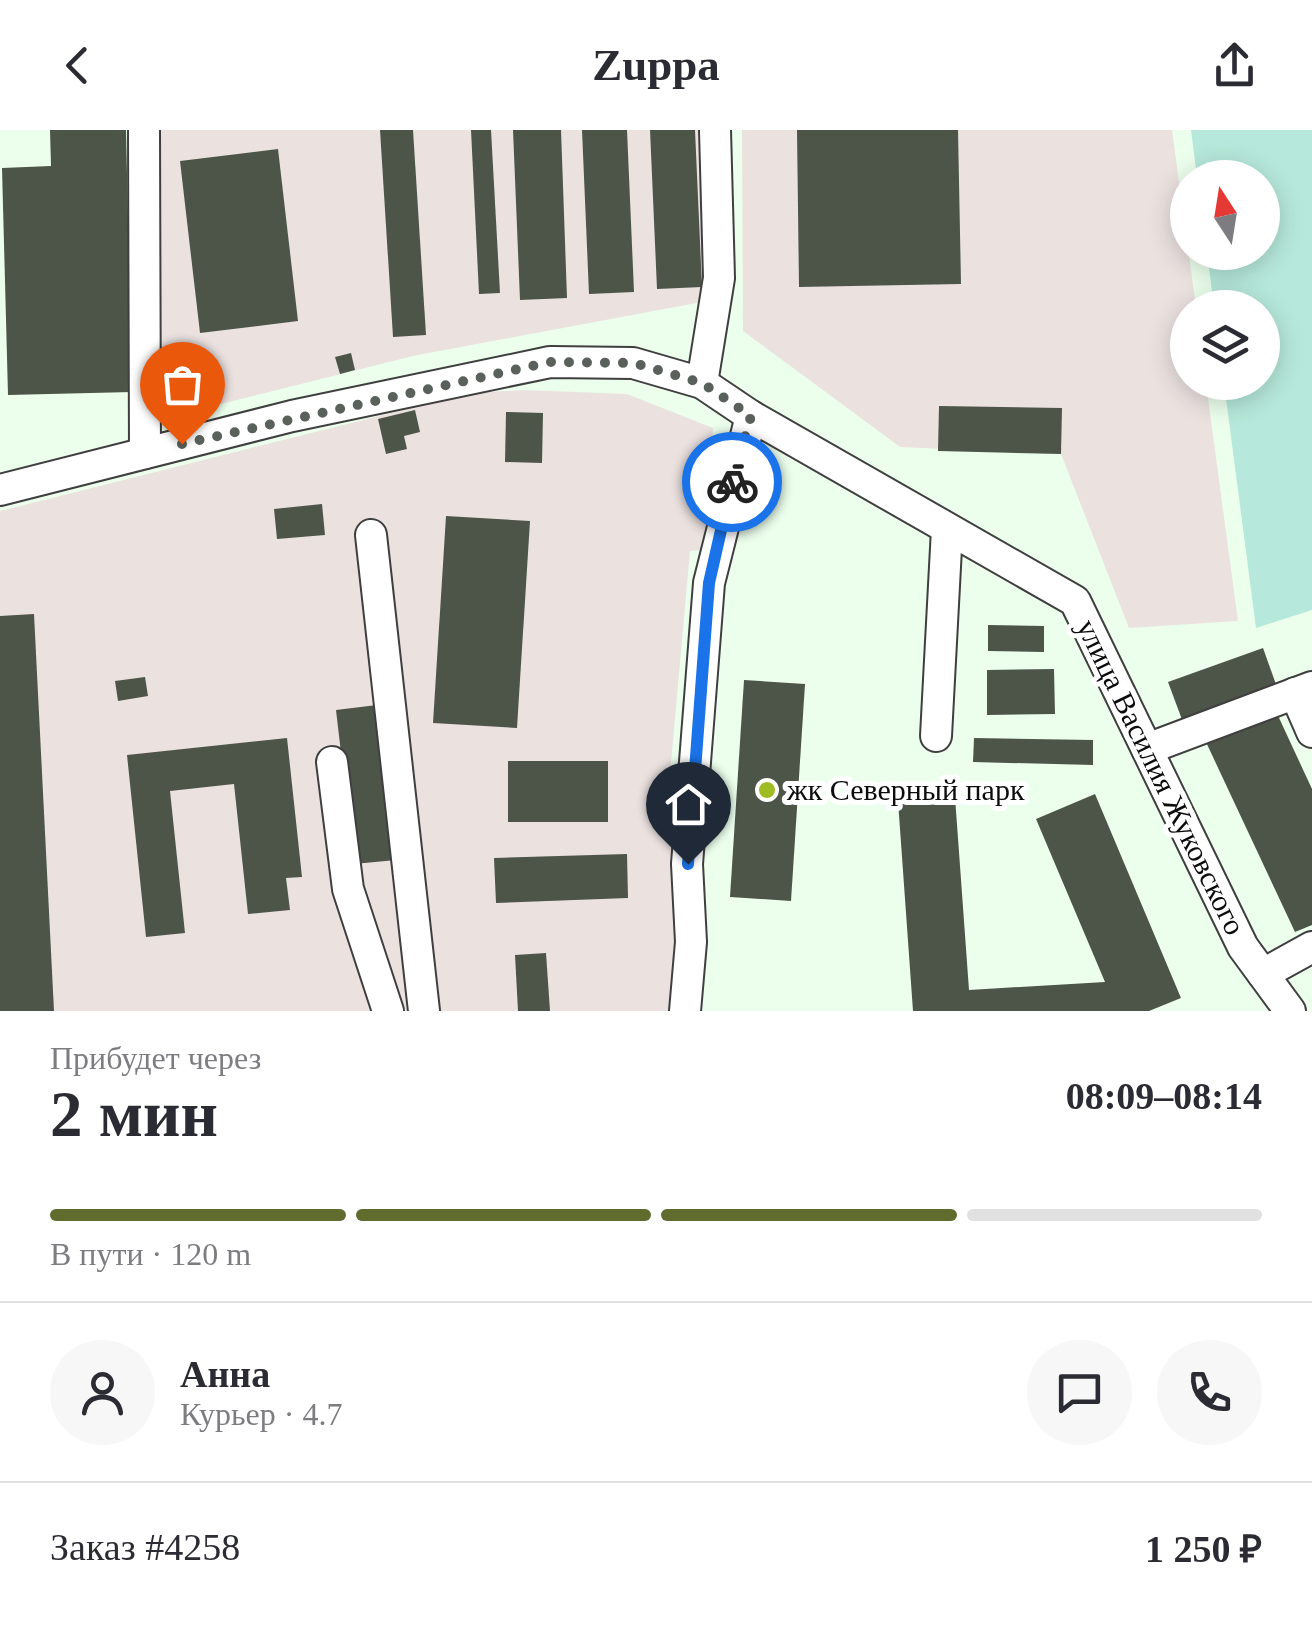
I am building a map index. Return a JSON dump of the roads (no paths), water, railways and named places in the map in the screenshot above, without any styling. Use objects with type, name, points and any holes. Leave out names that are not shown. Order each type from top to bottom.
[{"type":"street","points":[[144,130],[145,453]]},
{"type":"street","points":[[702,383],[719,278],[716,130]]},
{"type":"street","name":"улица Василия Жуковского","points":[[0,490],[292,416],[550,362],[634,363],[702,383],[751,416],[1075,600],[1243,947],[1285,1010]]},
{"type":"street","points":[[685,1011],[691,942],[688,864],[709,583],[751,416]]},
{"type":"street","points":[[936,736],[946,529]]},
{"type":"street","points":[[371,534],[424,1011]]},
{"type":"street","points":[[1147,748],[1303,690],[1312,732]]},
{"type":"street","points":[[332,762],[348,889],[366,955],[388,1011]]},
{"type":"street","points":[[1263,974],[1312,947]]},
{"type":"place","name":"жк Северный парк","points":[[767,790]]}]
